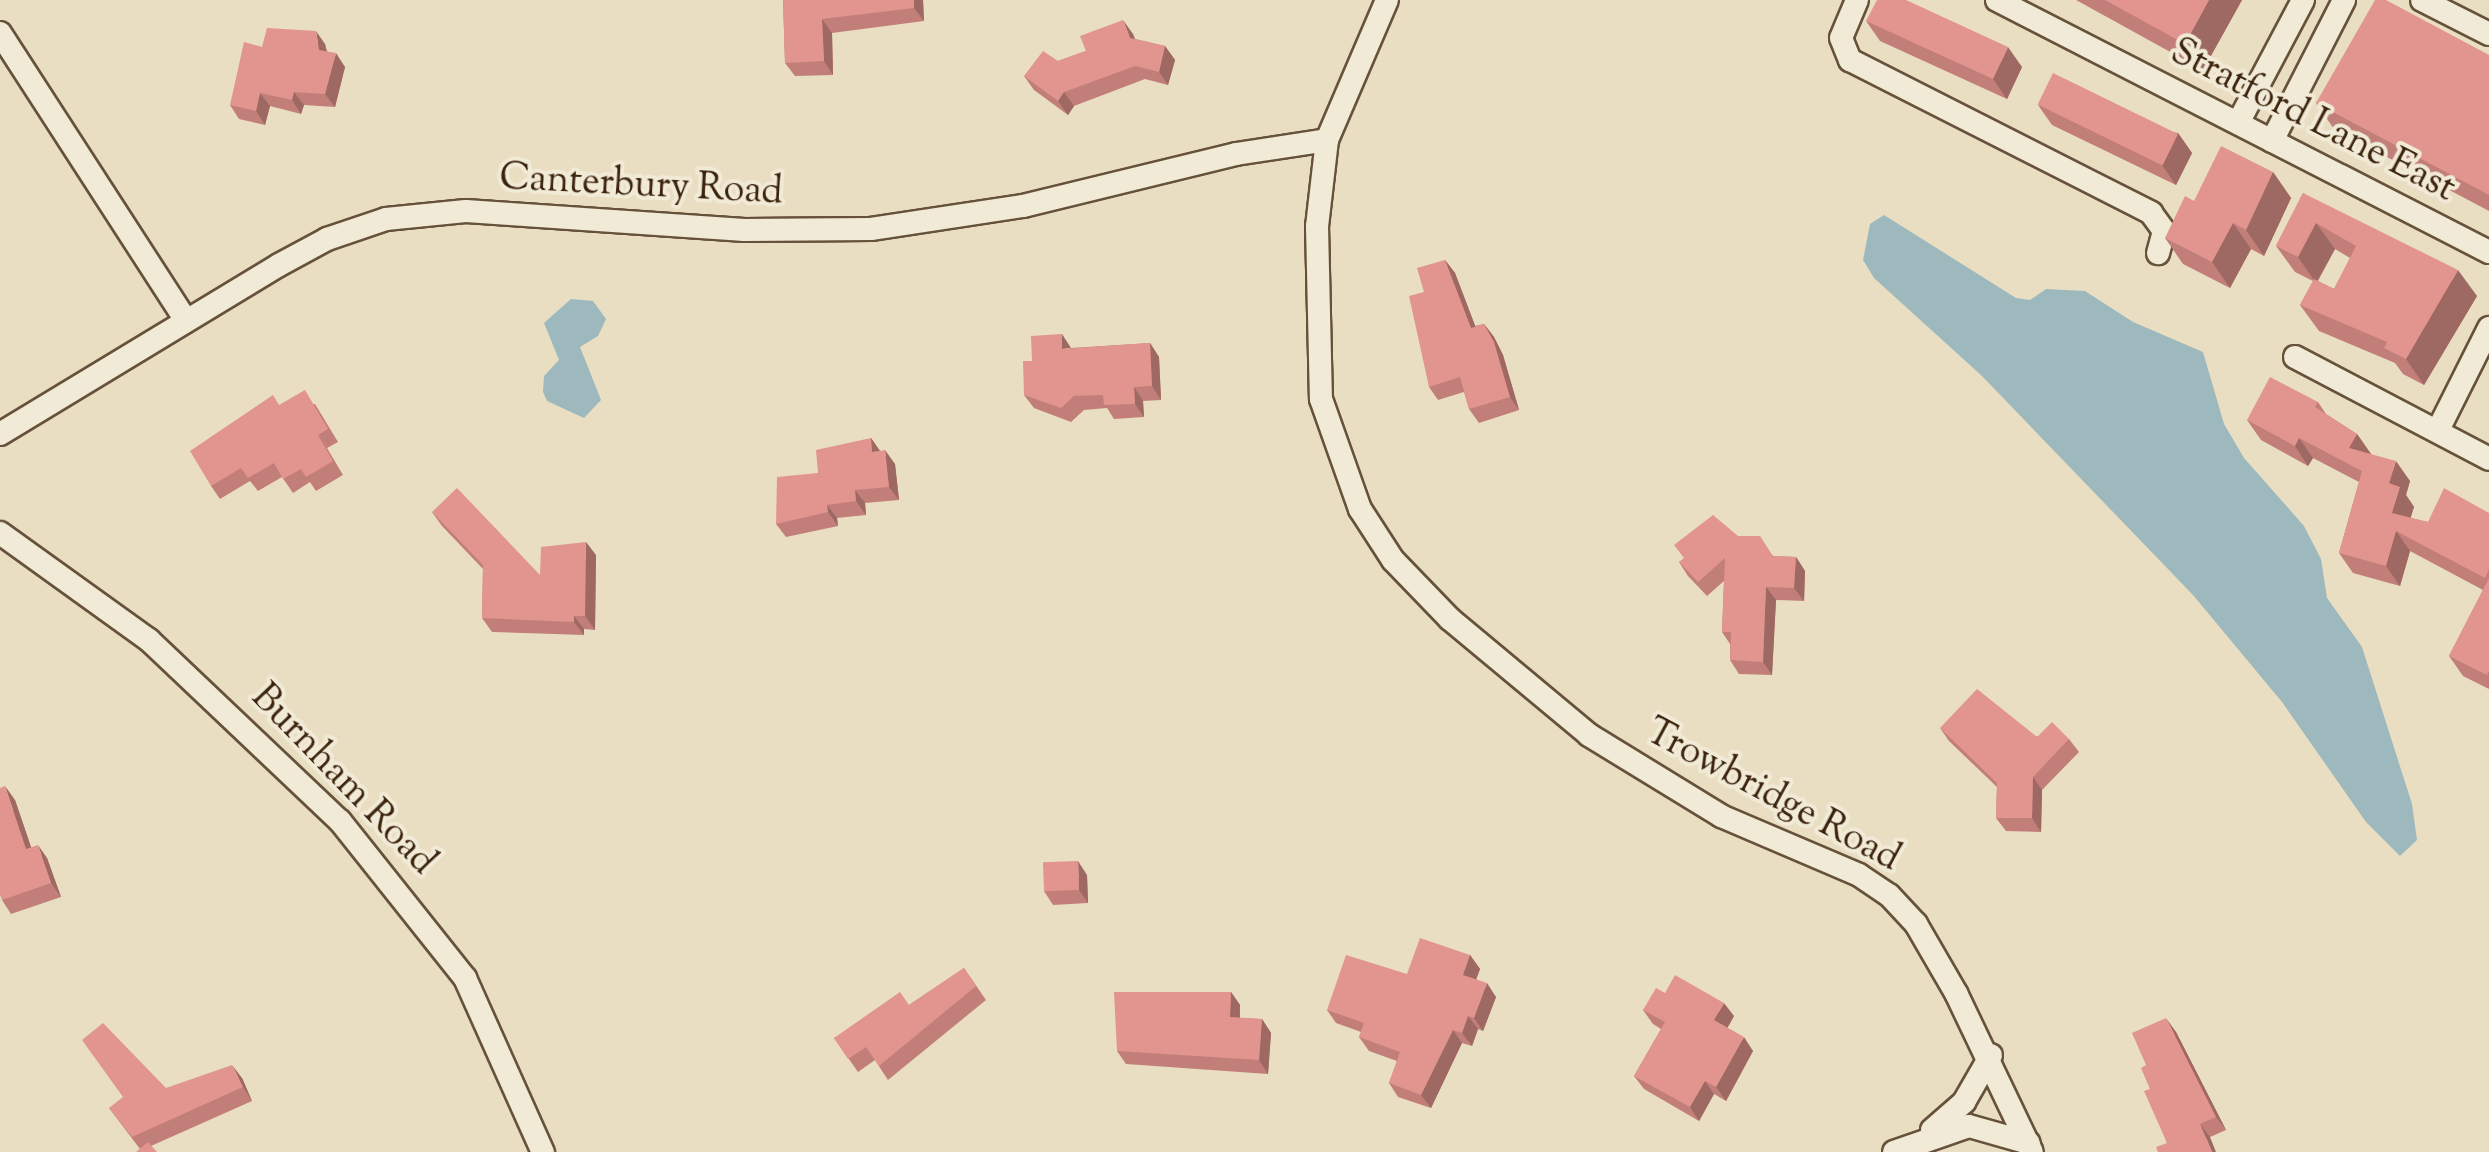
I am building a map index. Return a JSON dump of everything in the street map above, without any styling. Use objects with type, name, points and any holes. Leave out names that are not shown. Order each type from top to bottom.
[{"type":"street","name":"Trowbridge Road","points":[[1388,0],[1327,140],[1315,264],[1320,387],[1341,469],[1385,549],[1467,635],[1588,735],[1721,816],[1860,875],[1889,895],[1927,941],[1991,1055],[2030,1148]]},
{"type":"street","points":[[1858,0],[1840,38],[1850,60],[2151,213],[2164,231],[2158,253]]},
{"type":"street","name":"Stratford Lane East","points":[[1997,0],[2489,252]]},
{"type":"street","points":[[2238,124],[2302,0]]},
{"type":"street","points":[[2272,141],[2344,0]]},
{"type":"street","points":[[2422,0],[2489,34]]},
{"type":"street","points":[[0,34],[185,320]]},
{"type":"street","name":"Canterbury Road","points":[[0,434],[328,238],[413,214],[872,229],[997,211],[1236,154],[1327,140]]},
{"type":"street","points":[[2439,428],[2489,328]]},
{"type":"street","points":[[2295,357],[2439,428],[2489,459]]},
{"type":"street","name":"Burnham Road","points":[[0,533],[82,586],[174,662],[340,821],[465,978],[542,1152]]},
{"type":"street","points":[[1894,1152],[1920,1138],[1964,1102],[1991,1055]]},
{"type":"street","points":[[1920,1138],[1968,1126],[2030,1148]]},
{"type":"water","points":[[1884,215],[2016,298],[2030,300],[2046,289],[2085,291],[2133,322],[2203,352],[2224,424],[2244,458],[2304,526],[2321,559],[2327,598],[2362,647],[2412,804],[2417,840],[2400,856],[2366,822],[2282,702],[2193,595],[1982,376],[1874,278],[1863,260],[1870,224]]},
{"type":"water","points":[[571,299],[593,301],[606,319],[598,336],[580,347],[601,400],[584,418],[547,401],[543,392],[544,376],[559,360],[544,323]]},
{"type":"building","points":[[783,0],[914,0],[914,8],[822,19],[824,61],[785,63]]},
{"type":"building","points":[[1877,0],[1906,0],[2008,47],[1993,79],[1866,21]]},
{"type":"building","points":[[2105,0],[2209,0],[2185,44]]},
{"type":"building","points":[[2375,0],[2386,0],[2489,55],[2489,195],[2316,103]]},
{"type":"building","points":[[1123,20],[1130,38],[1165,46],[1159,72],[1135,66],[1064,92],[1058,101],[1024,76],[1043,51],[1058,61],[1086,51],[1080,36]]},
{"type":"building","points":[[267,28],[316,31],[319,50],[336,53],[325,94],[294,92],[292,100],[260,93],[256,111],[230,105],[244,42],[262,47]]},
{"type":"building","points":[[2053,73],[2178,134],[2163,165],[2038,104]]},
{"type":"building","points":[[2221,146],[2273,172],[2246,230],[2233,223],[2212,262],[2165,238],[2185,196],[2194,201]]},
{"type":"building","points":[[2303,193],[2458,270],[2406,359],[2384,348],[2387,342],[2300,305],[2314,279],[2334,289],[2356,246],[2316,223],[2298,257],[2276,246]]},
{"type":"building","points":[[1445,260],[1471,328],[1484,324],[1494,342],[1510,397],[1469,409],[1460,377],[1429,387],[1409,296],[1424,292],[1417,268]]},
{"type":"building","points":[[1062,334],[1062,349],[1150,343],[1152,386],[1134,387],[1135,404],[1104,405],[1103,395],[1074,396],[1061,408],[1024,395],[1023,361],[1032,361],[1031,336]]},
{"type":"building","points":[[2270,377],[2318,402],[2315,407],[2357,434],[2349,448],[2396,461],[2389,483],[2400,487],[2392,513],[2428,522],[2444,488],[2489,513],[2489,569],[2485,578],[2396,531],[2386,566],[2339,553],[2362,471],[2299,438],[2295,446],[2247,420]]},
{"type":"building","points":[[305,390],[328,429],[318,435],[333,461],[306,477],[301,469],[283,479],[274,463],[248,478],[241,468],[211,486],[190,451],[273,395],[279,405]]},
{"type":"building","points":[[871,438],[872,452],[885,450],[889,487],[855,490],[856,501],[827,505],[828,512],[776,524],[777,477],[818,473],[816,450]]},
{"type":"building","points":[[457,488],[540,575],[541,547],[586,542],[585,616],[574,616],[574,622],[482,618],[483,565],[432,512]]},
{"type":"building","points":[[1713,515],[1738,536],[1760,536],[1773,556],[1796,557],[1794,588],[1766,587],[1763,662],[1730,660],[1731,632],[1722,632],[1725,558],[1698,582],[1679,562],[1684,558],[1674,545]]},
{"type":"building","points":[[2489,578],[2489,671],[2487,675],[2449,656]]},
{"type":"building","points":[[1977,689],[2037,737],[2052,722],[2069,739],[2033,777],[2032,818],[1996,818],[1997,783],[1940,728]]},
{"type":"building","points":[[5,786],[26,849],[38,845],[51,883],[2,900],[0,788]]},
{"type":"building","points":[[1078,861],[1079,890],[1044,891],[1043,862]]},
{"type":"building","points":[[1420,938],[1470,955],[1463,975],[1487,983],[1474,1018],[1468,1016],[1462,1033],[1453,1030],[1421,1095],[1389,1083],[1400,1052],[1359,1037],[1364,1023],[1327,1010],[1346,955],[1407,974]]},
{"type":"building","points":[[964,968],[976,986],[879,1066],[866,1047],[848,1059],[834,1038],[900,992],[909,1005]]},
{"type":"building","points":[[1675,975],[1724,1003],[1714,1020],[1744,1037],[1716,1087],[1705,1081],[1690,1107],[1634,1076],[1665,1022],[1643,1010],[1656,988],[1665,993]]},
{"type":"building","points":[[1114,992],[1231,992],[1230,1017],[1262,1019],[1259,1060],[1117,1051]]},
{"type":"building","points":[[2166,1018],[2216,1117],[2200,1124],[2212,1152],[2158,1152],[2156,1147],[2167,1143],[2144,1091],[2150,1089],[2141,1068],[2146,1065],[2132,1033]]},
{"type":"building","points":[[103,1023],[166,1088],[232,1065],[243,1087],[132,1137],[109,1108],[123,1097],[82,1040]]},
{"type":"building","points":[[148,1142],[157,1152],[136,1152]]}]
